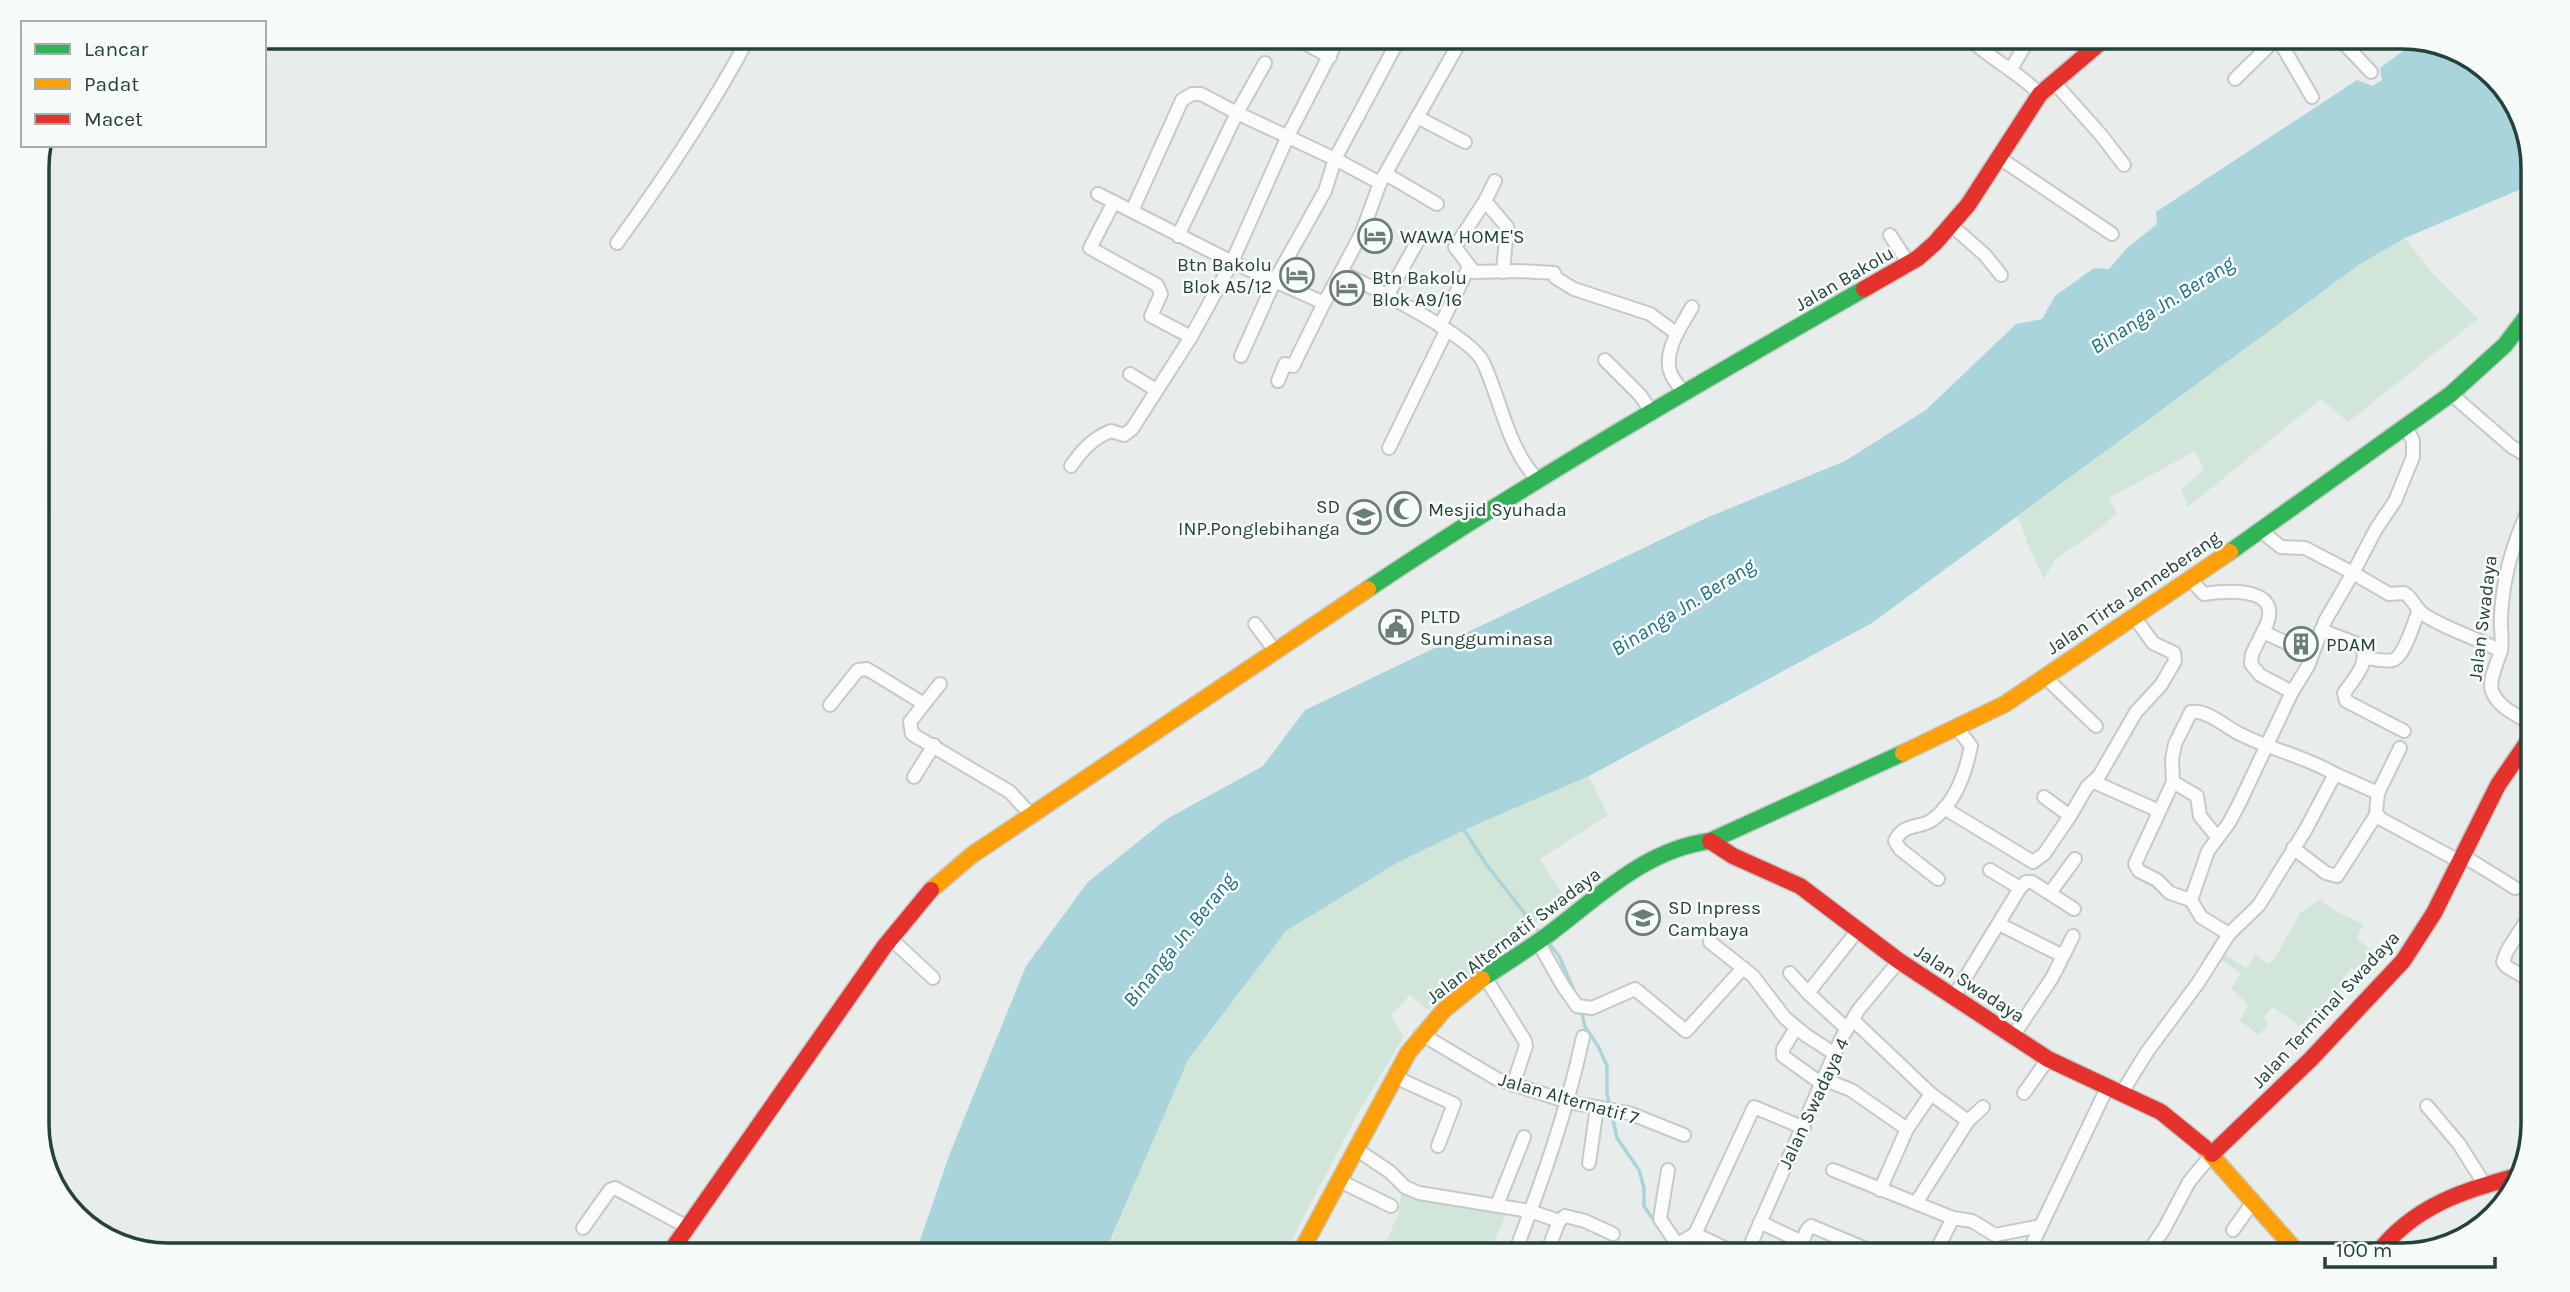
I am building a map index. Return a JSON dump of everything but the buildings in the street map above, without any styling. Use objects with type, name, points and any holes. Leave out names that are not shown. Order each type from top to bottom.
[{"type":"street","points":[[617,243],[716,96],[743,49]]},
{"type":"street","points":[[1316,49],[1330,57]]},
{"type":"street","points":[[1071,466],[1086,446],[1103,434],[1111,431],[1124,435],[1128,433],[1191,337],[1232,262],[1288,136],[1334,49]]},
{"type":"street","points":[[1241,356],[1275,280],[1325,191],[1335,159],[1394,49]]},
{"type":"street","points":[[1278,382],[1285,364],[1293,366],[1362,232],[1383,179],[1456,49]]},
{"type":"street","points":[[1981,49],[2035,89]]},
{"type":"street","points":[[2011,69],[2023,49]]},
{"type":"street","name":"Jalan Bakolu","points":[[677,1243],[890,938],[934,886],[1029,813],[1272,648],[1537,479],[1906,260],[1926,252],[1968,205],[2035,89],[2053,82],[2093,49]]},
{"type":"street","points":[[2235,79],[2266,49]]},
{"type":"street","points":[[2285,49],[2312,97]]},
{"type":"street","points":[[2349,49],[2371,72]]},
{"type":"street","points":[[1178,236],[1237,113],[1265,63]]},
{"type":"street","points":[[2053,82],[2124,165]]},
{"type":"street","points":[[1132,211],[1170,124],[1187,96],[1201,94],[1335,159],[1437,204]]},
{"type":"street","points":[[1417,117],[1465,142]]},
{"type":"street","points":[[1998,157],[2112,234]]},
{"type":"street","points":[[1495,181],[1455,247],[1474,272],[1554,273],[1556,278],[1574,289],[1650,314],[1676,333]]},
{"type":"street","points":[[1098,194],[1178,236],[1324,303]]},
{"type":"street","points":[[1485,201],[1507,227],[1503,272]]},
{"type":"street","points":[[1114,202],[1090,248],[1157,285],[1161,294],[1151,316],[1191,337]]},
{"type":"street","points":[[1951,225],[1985,255],[2001,275]]},
{"type":"street","points":[[1890,235],[1906,260]]},
{"type":"street","points":[[1387,296],[1420,237]]},
{"type":"street","points":[[1389,448],[1469,267]]},
{"type":"street","points":[[1341,272],[1468,344],[1482,360],[1522,459],[1537,479]]},
{"type":"street","points":[[1684,393],[1671,375],[1670,359],[1676,333],[1692,307]]},
{"type":"street","name":"Jalan Tirta Jenneberang","points":[[1710,841],[2005,704],[2192,580],[2451,394],[2505,345],[2521,324]]},
{"type":"street","points":[[1605,360],[1640,395],[1651,411]]},
{"type":"street","points":[[1130,373],[1156,390]]},
{"type":"street","points":[[2451,394],[2521,452]]},
{"type":"street","points":[[2191,900],[2204,861],[2233,816],[2269,745],[2292,692],[2313,656],[2321,630],[2376,528],[2395,500],[2413,457],[2413,441],[2406,427]]},
{"type":"street","name":"Jalan Swadaya","points":[[2521,527],[2508,561],[2501,619],[2501,651],[2491,688],[2506,708],[2521,717]]},
{"type":"street","points":[[2260,530],[2281,547],[2305,548],[2389,594],[2409,595],[2419,610],[2451,629],[2501,651]]},
{"type":"street","points":[[2192,580],[2204,594],[2238,592],[2259,597],[2269,606],[2269,622],[2252,653],[2251,664],[2260,676],[2292,692]]},
{"type":"street","points":[[2365,658],[2396,658],[2419,610]]},
{"type":"street","points":[[1944,808],[2033,862],[2044,854],[2087,788],[2094,782],[2136,712],[2161,685],[2175,661],[2174,653],[2153,643],[2135,618]]},
{"type":"street","points":[[1255,624],[1272,648]]},
{"type":"street","points":[[2321,630],[2360,645],[2364,650],[2365,658],[2360,669],[2344,693],[2346,701],[2404,731]]},
{"type":"street","points":[[2263,632],[2287,643]]},
{"type":"street","points":[[830,705],[858,670],[863,668],[924,704]]},
{"type":"street","points":[[2045,677],[2096,726]]},
{"type":"street","points":[[940,684],[909,726],[912,734],[994,781],[1019,800],[1029,813]]},
{"type":"street","points":[[2230,934],[2201,917],[2191,900],[2170,893],[2158,880],[2137,868],[2136,861],[2173,782],[2172,759],[2175,744],[2193,711],[2216,719],[2237,733],[2302,757],[2335,775],[2378,793]]},
{"type":"street","points":[[1938,879],[1900,849],[1895,841],[1904,830],[1930,822],[1944,808],[1964,775],[1971,746],[1958,728]]},
{"type":"street","points":[[914,778],[934,745]]},
{"type":"street","points":[[2293,848],[2326,873],[2337,876],[2376,815],[2378,793],[2400,748]]},
{"type":"street","name":"Jalan Terminal Swadaya","points":[[2212,1154],[2311,1059],[2403,961],[2434,914],[2498,785],[2521,751]]},
{"type":"street","points":[[2033,1243],[2114,1091],[2147,1052],[2198,983],[2230,934],[2259,905],[2335,775]]},
{"type":"street","points":[[2094,782],[2159,811]]},
{"type":"street","points":[[2173,782],[2197,796],[2200,817],[2217,837]]},
{"type":"street","points":[[2044,797],[2070,816]]},
{"type":"street","points":[[2376,815],[2515,888]]},
{"type":"street","name":"Jalan Alternatif Swadaya","points":[[1305,1243],[1421,1034],[1458,997],[1538,942],[1627,875],[1695,841],[1710,841]]},
{"type":"street","name":"Jalan Swadaya","points":[[1710,841],[1758,868],[1800,886],[1899,961],[2048,1059],[2161,1112],[2212,1154],[2289,1243]]},
{"type":"street","points":[[2050,893],[2075,859]]},
{"type":"street","points":[[1990,870],[2020,888]]},
{"type":"street","points":[[1953,998],[2026,882],[2032,881],[2074,909]]},
{"type":"street","points":[[1999,924],[2063,956]]},
{"type":"street","points":[[2521,929],[2507,951],[2504,964],[2521,975]]},
{"type":"street","points":[[1808,993],[1857,930]]},
{"type":"street","points":[[2013,1036],[2052,978],[2073,936]]},
{"type":"street","points":[[890,938],[933,978]]},
{"type":"street","points":[[1538,942],[1577,1006],[1592,1008],[1635,989],[1686,1031],[1743,968]]},
{"type":"street","points":[[1710,943],[1753,976],[1777,1010],[1796,1028],[1835,1054]]},
{"type":"street","name":"Jalan Swadaya 4","points":[[1751,1243],[1850,1024],[1899,961]]},
{"type":"street","points":[[1790,973],[1808,993],[1968,1121]]},
{"type":"street","points":[[1485,978],[1522,1034],[1526,1046],[1513,1085]]},
{"type":"street","points":[[1796,1028],[1783,1049],[1783,1056],[1822,1082],[1852,1090],[1907,1129]]},
{"type":"street","name":"Jalan Alternatif 7","points":[[1421,1034],[1480,1070],[1513,1085],[1568,1102],[1629,1113],[1684,1135]]},
{"type":"street","points":[[1518,1243],[1568,1102],[1583,1037]]},
{"type":"street","points":[[2024,1093],[2048,1059]]},
{"type":"street","points":[[1395,1077],[1454,1104],[1438,1146]]},
{"type":"street","points":[[1880,1190],[1907,1129],[1931,1094]]},
{"type":"street","points":[[2427,1106],[2459,1144],[2485,1185]]},
{"type":"street","points":[[1589,1163],[1597,1107]]},
{"type":"street","points":[[1680,1243],[1695,1234],[1754,1107],[1804,1128]]},
{"type":"street","points":[[1916,1203],[1968,1121],[1983,1107]]},
{"type":"street","points":[[1497,1205],[1524,1136]]},
{"type":"street","points":[[1356,1149],[1410,1189],[1441,1198],[1530,1211],[1559,1221]]},
{"type":"street","points":[[2155,1243],[2189,1182],[2212,1154]]},
{"type":"street","points":[[1668,1170],[1660,1219],[1676,1243]]},
{"type":"street","points":[[1833,1170],[1953,1218],[1972,1222],[1991,1234],[2041,1226]]},
{"type":"street","points":[[2386,1243],[2403,1224],[2423,1211],[2456,1194],[2507,1179]]},
{"type":"street","points":[[1338,1180],[1391,1206]]},
{"type":"street","points":[[583,1228],[610,1190],[615,1188],[689,1228]]},
{"type":"street","points":[[2233,1230],[2253,1202]]},
{"type":"street","points":[[1551,1243],[1559,1221],[1565,1216],[1613,1234]]},
{"type":"street","points":[[1940,1243],[1953,1218]]},
{"type":"street","points":[[1760,1222],[1802,1241],[1811,1226],[1852,1243]]},
{"type":"street","points":[[1695,1234],[1713,1243]]},
{"type":"green space","points":[[2405,238],[2431,272],[2478,319],[2348,422],[2321,399],[2188,507],[2181,489],[2204,470],[2195,451],[2109,498],[2117,513],[2056,559],[2044,579],[2018,516],[2360,264]]},
{"type":"green space","points":[[1589,776],[1608,815],[1540,859],[1564,896],[1521,935],[1428,1010],[1410,995],[1390,1016],[1404,1036],[1357,1115],[1290,1243],[1110,1243],[1188,1060],[1286,931],[1397,863],[1464,830]]},
{"type":"green space","points":[[2320,900],[2335,911],[2363,924],[2357,938],[2373,952],[2355,970],[2351,968],[2342,980],[2344,985],[2299,1026],[2273,1007],[2263,1018],[2268,1024],[2259,1035],[2239,1020],[2249,1005],[2231,988],[2241,974],[2220,959],[2223,953],[2246,968],[2256,954],[2267,964],[2274,960],[2300,913]]},
{"type":"green space","points":[[1402,1189],[1508,1210],[1493,1243],[1386,1243],[1398,1214]]},
{"type":"water","name":"Binanga Jn. Berang","points":[[2405,49],[2417,50],[2454,61],[2480,79],[2501,102],[2515,130],[2521,161],[2521,189],[2405,238],[2360,264],[1872,623],[1589,776],[1464,830],[1397,863],[1286,931],[1188,1060],[1109,1243],[919,1243],[950,1153],[1026,966],[1088,882],[1165,820],[1263,766],[1305,710],[1706,518],[1845,461],[1926,410],[2016,324],[2042,319],[2055,296],[2094,268],[2109,269],[2127,248],[2157,224],[2156,212],[2357,80],[2373,86],[2382,80],[2380,68]]},
{"type":"waterway","points":[[1464,830],[1486,864],[1540,933]]},
{"type":"waterway","points":[[1547,941],[1559,956],[1576,995]]},
{"type":"waterway","points":[[1581,1010],[1585,1027],[1607,1066],[1607,1093],[1617,1138],[1639,1170],[1644,1188],[1644,1206],[1657,1225]]},
{"type":"traffic: fast","points":[[1368,589],[1551,472],[1864,289]]},
{"type":"traffic: fast","points":[[2230,552],[2451,394],[2505,345],[2521,324]]},
{"type":"traffic: fast","points":[[1482,979],[1541,940],[1605,890],[1644,864],[1687,846],[1710,841],[1903,753]]},
{"type":"traffic: slow","points":[[1903,753],[2005,704],[2230,552]]},
{"type":"traffic: slow","points":[[931,890],[972,855],[1368,589]]},
{"type":"traffic: slow","points":[[1305,1243],[1408,1053],[1444,1010],[1482,979]]},
{"type":"traffic: slow","points":[[2204,1147],[2289,1243]]},
{"type":"traffic: jam","points":[[1864,289],[1918,258],[1935,243],[1968,205],[2040,94],[2093,49]]},
{"type":"traffic: jam","points":[[2212,1154],[2310,1060],[2403,961],[2434,913],[2498,785],[2521,751]]},
{"type":"traffic: jam","points":[[1710,841],[1733,856],[1800,886],[1899,961],[2048,1059],[2161,1112],[2204,1147]]},
{"type":"traffic: jam","points":[[676,1243],[884,947],[931,890]]},
{"type":"traffic: jam","points":[[2387,1243],[2407,1224],[2441,1202],[2507,1179]]},
{"type":"place","name":"WAWA HOME'S","points":[[1375,236]]},
{"type":"place","name":"Btn Bakolu Blok A5/12","points":[[1297,275]]},
{"type":"place","name":"Btn Bakolu Blok A9/16","points":[[1347,288]]},
{"type":"place","name":"Mesjid Syuhada","points":[[1404,509]]},
{"type":"place","name":"SD INP.Ponglebihanga","points":[[1364,517]]},
{"type":"place","name":"PLTD Sungguminasa","points":[[1396,627]]},
{"type":"place","name":"PDAM","points":[[2301,644]]},
{"type":"place","name":"SD Inpress Cambaya","points":[[1643,918]]}]
